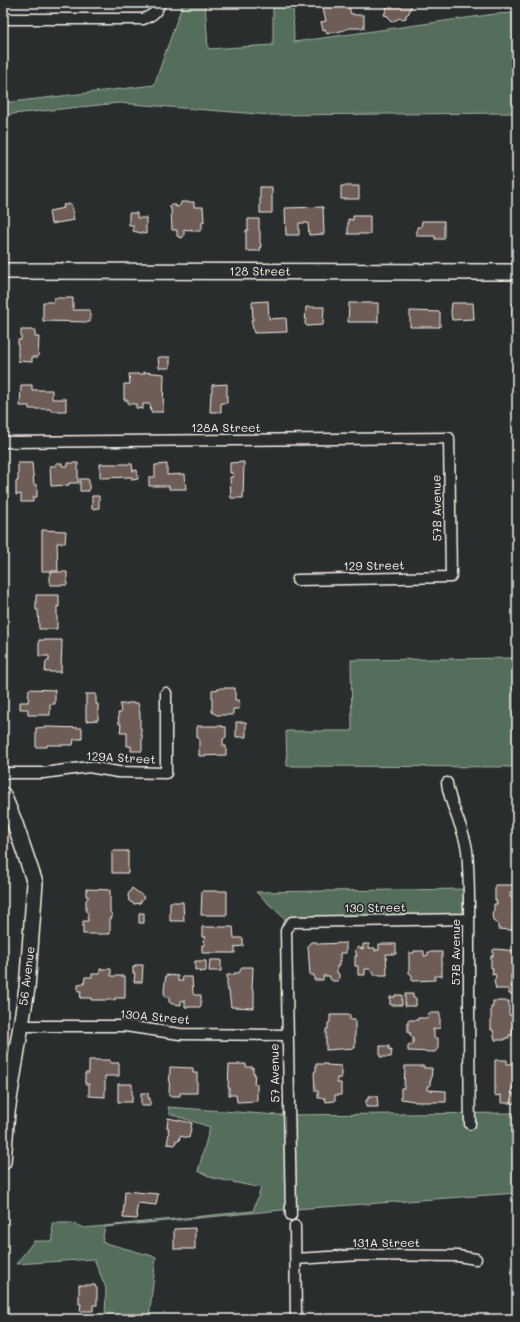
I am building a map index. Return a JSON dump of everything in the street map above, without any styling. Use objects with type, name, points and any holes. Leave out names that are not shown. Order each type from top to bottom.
[{"type":"street","points":[[3,20],[143,20],[150,17],[158,10],[160,3]]},
{"type":"street","name":"128 Street","points":[[3,271],[517,272]]},
{"type":"street","name":"128A Street","points":[[3,442],[449,438]]},
{"type":"street","name":"57B Avenue","points":[[449,438],[451,577]]},
{"type":"street","name":"129 Street","points":[[297,580],[451,577]]},
{"type":"street","name":"129A Street","points":[[3,773],[42,773],[89,767],[118,772],[166,773],[166,693]]},
{"type":"street","name":"57B Avenue","points":[[447,783],[448,794],[464,836],[467,849],[469,920],[470,1124]]},
{"type":"street","name":"56 Avenue","points":[[3,796],[14,822],[35,883],[27,988],[7,1112],[3,1162]]},
{"type":"street","name":"130 Street","points":[[286,931],[292,922],[469,920]]},
{"type":"street","name":"57 Avenue","points":[[286,931],[291,1215]]},
{"type":"street","name":"130A Street","points":[[20,1026],[125,1026],[180,1034],[288,1035]]},
{"type":"street","points":[[295,1226],[296,1319]]},
{"type":"street","name":"131A Street","points":[[296,1259],[360,1255],[458,1256],[476,1259]]},
{"type":"green space","points":[[183,3],[205,3],[208,49],[273,45],[273,3],[293,3],[294,42],[495,14],[517,13],[517,113],[270,115],[119,103],[3,115],[3,103],[154,85]]},
{"type":"green space","points":[[517,658],[517,767],[287,766],[286,731],[352,731],[351,660]]},
{"type":"green space","points":[[465,889],[465,917],[454,920],[285,919],[256,892]]},
{"type":"green space","points":[[168,1107],[277,1115],[517,1113],[517,1193],[282,1210],[105,1227],[102,1242],[156,1257],[149,1319],[105,1319],[106,1288],[94,1259],[16,1264],[34,1241],[53,1241],[52,1223],[72,1223],[84,1228],[253,1211],[261,1188],[213,1178],[198,1171],[210,1127],[170,1114]]},
{"type":"building","points":[[318,3],[348,3],[351,14],[364,15],[364,28],[350,28],[327,34],[325,29],[323,30],[321,22],[326,21],[322,5],[319,6]]},
{"type":"building","points":[[393,3],[412,3],[406,18],[400,18],[391,22],[388,16],[384,15],[387,8],[386,6]]},
{"type":"building","points":[[341,186],[359,186],[359,199],[341,199]]},
{"type":"building","points":[[260,187],[272,187],[272,213],[260,213]]},
{"type":"building","points":[[181,202],[194,202],[194,207],[203,207],[204,222],[202,222],[202,228],[200,231],[184,229],[184,236],[182,238],[177,236],[177,230],[172,230],[170,208],[170,205],[176,205],[176,207],[178,207]]},
{"type":"building","points":[[71,204],[74,220],[51,224],[49,211],[64,208],[63,205]]},
{"type":"building","points":[[323,207],[324,234],[309,235],[308,223],[299,223],[299,235],[286,235],[285,208]]},
{"type":"building","points":[[129,213],[137,213],[137,218],[146,218],[146,234],[133,231],[133,225],[129,225]]},
{"type":"building","points":[[353,216],[370,216],[370,234],[348,234],[348,219],[353,220]]},
{"type":"building","points":[[248,219],[259,219],[261,244],[260,251],[246,251],[246,230],[248,230]]},
{"type":"building","points":[[422,221],[444,221],[444,239],[435,239],[435,236],[417,236],[417,227],[421,227]]},
{"type":"building","points":[[54,298],[73,298],[73,310],[90,310],[90,322],[43,321],[43,302],[54,302]]},
{"type":"building","points":[[268,301],[269,319],[286,318],[287,332],[254,333],[251,320],[253,320],[252,302]]},
{"type":"building","points":[[349,303],[378,303],[378,322],[348,322]]},
{"type":"building","points":[[452,303],[473,303],[474,319],[452,320]]},
{"type":"building","points":[[512,304],[517,304],[517,325],[512,325]]},
{"type":"building","points":[[306,307],[324,307],[323,325],[307,326],[305,324]]},
{"type":"building","points":[[410,311],[440,312],[440,327],[410,327]]},
{"type":"building","points":[[21,330],[35,330],[35,337],[39,337],[38,357],[32,357],[32,362],[18,361],[18,340],[21,340]]},
{"type":"building","points":[[158,357],[170,357],[170,368],[159,368]]},
{"type":"building","points":[[144,372],[164,374],[163,412],[151,412],[150,404],[143,404],[143,409],[136,408],[136,404],[128,404],[128,400],[124,400],[124,384],[130,384],[129,374],[144,374]]},
{"type":"building","points":[[227,384],[227,403],[221,403],[221,412],[210,412],[212,385]]},
{"type":"building","points":[[21,385],[32,385],[32,390],[52,390],[52,399],[66,399],[66,411],[29,409],[29,406],[20,406]]},
{"type":"building","points":[[244,462],[243,498],[231,498],[230,477],[233,477],[233,473],[230,473],[230,463]]},
{"type":"building","points":[[18,463],[32,463],[34,485],[37,485],[37,497],[33,497],[33,502],[21,502],[21,494],[16,495]]},
{"type":"building","points":[[56,463],[62,463],[62,466],[68,466],[68,463],[78,463],[78,483],[51,486],[50,466],[56,466]]},
{"type":"building","points":[[100,464],[132,464],[133,471],[137,470],[138,479],[132,480],[132,477],[100,478]]},
{"type":"building","points":[[167,464],[167,475],[185,474],[186,489],[169,489],[169,486],[149,486],[149,477],[155,477],[155,465]]},
{"type":"building","points":[[80,479],[89,479],[89,491],[80,491]]},
{"type":"building","points":[[92,496],[99,496],[99,508],[92,509]]},
{"type":"building","points":[[42,530],[66,531],[65,543],[57,543],[58,571],[42,571]]},
{"type":"building","points":[[50,572],[67,572],[67,585],[50,585]]},
{"type":"building","points":[[36,595],[59,595],[59,607],[57,606],[57,629],[39,629],[38,610],[36,610]]},
{"type":"building","points":[[39,640],[62,640],[61,672],[45,672],[46,661],[49,661],[49,656],[39,656]]},
{"type":"building","points":[[220,688],[235,688],[235,700],[238,700],[240,704],[239,709],[233,709],[233,715],[217,715],[212,712],[212,690]]},
{"type":"building","points":[[29,689],[55,690],[55,704],[50,704],[50,715],[28,715],[28,709],[20,709],[20,702],[28,702]]},
{"type":"building","points":[[86,694],[96,694],[96,704],[98,704],[98,720],[86,721]]},
{"type":"building","points":[[138,703],[140,728],[142,734],[142,751],[131,751],[131,746],[127,746],[127,733],[120,733],[121,724],[119,724],[118,713],[121,713],[120,704]]},
{"type":"building","points":[[236,722],[246,722],[246,737],[236,737]]},
{"type":"building","points":[[197,726],[226,727],[226,737],[223,739],[223,746],[226,746],[226,755],[199,756]]},
{"type":"building","points":[[36,728],[82,728],[82,739],[74,739],[73,745],[47,745],[47,747],[36,747]]},
{"type":"building","points":[[112,851],[128,851],[128,873],[112,873]]},
{"type":"building","points":[[495,885],[517,885],[517,893],[510,893],[510,897],[517,897],[517,914],[513,914],[512,930],[498,929],[498,924],[493,921],[492,913],[494,910],[494,904],[497,904],[495,900]]},
{"type":"building","points":[[132,888],[144,897],[140,903],[134,904],[129,901],[128,895]]},
{"type":"building","points":[[86,889],[110,890],[110,912],[112,914],[112,918],[110,919],[110,934],[83,934],[83,921],[88,921],[87,917],[89,915],[86,911],[86,900],[88,896],[86,896]]},
{"type":"building","points":[[202,891],[227,891],[227,915],[201,915]]},
{"type":"building","points":[[170,902],[183,902],[184,921],[170,921]]},
{"type":"building","points":[[139,913],[144,913],[144,923],[139,923]]},
{"type":"building","points":[[202,927],[233,927],[234,938],[243,938],[243,946],[235,947],[235,953],[202,953],[202,945],[205,945],[203,940],[206,937],[202,937]]},
{"type":"building","points":[[311,942],[317,942],[318,944],[346,943],[346,953],[340,953],[339,966],[337,966],[339,979],[337,981],[330,979],[330,976],[323,976],[323,980],[314,980],[314,975],[310,975],[308,946]]},
{"type":"building","points":[[363,944],[369,944],[369,948],[375,948],[376,951],[379,950],[379,944],[396,944],[396,954],[386,954],[387,975],[374,975],[374,972],[370,969],[365,969],[365,975],[358,975],[358,966],[355,966],[355,956],[357,956],[355,950],[358,947],[363,949]]},
{"type":"building","points":[[493,950],[517,951],[516,975],[511,975],[511,987],[517,987],[517,994],[509,994],[509,989],[496,989],[494,981],[496,978],[495,974],[492,975],[493,968],[491,968],[491,956],[493,956]]},
{"type":"building","points":[[414,951],[424,951],[424,956],[428,955],[428,952],[442,952],[442,976],[435,976],[435,980],[412,981],[412,975],[409,973],[409,953],[414,953]]},
{"type":"building","points":[[210,960],[221,960],[221,971],[209,971]]},
{"type":"building","points":[[195,961],[206,961],[206,971],[199,972],[199,970],[195,970]]},
{"type":"building","points":[[135,965],[143,965],[142,982],[134,982],[135,973],[133,973],[133,967],[135,967]]},
{"type":"building","points":[[242,967],[253,967],[252,990],[254,990],[254,1008],[231,1007],[229,991],[227,990],[227,975],[239,973]]},
{"type":"building","points":[[100,969],[111,969],[111,976],[125,976],[125,998],[115,998],[115,1000],[91,1000],[91,998],[80,998],[81,991],[78,991],[78,985],[84,984],[85,977],[92,977],[92,974],[100,974]]},
{"type":"building","points":[[166,975],[178,976],[178,981],[183,981],[182,977],[192,977],[193,993],[194,995],[201,995],[201,1007],[185,1007],[185,1001],[181,1001],[181,1005],[172,1004],[169,1002],[169,997],[165,997],[164,991]]},
{"type":"building","points":[[405,994],[413,994],[413,998],[416,998],[416,1006],[405,1006]]},
{"type":"building","points":[[395,995],[402,995],[402,1005],[390,1005],[390,997],[395,997]]},
{"type":"building","points":[[493,1001],[509,1001],[509,1015],[512,1015],[513,1021],[513,1035],[509,1035],[509,1038],[505,1038],[505,1040],[495,1040],[493,1030],[491,1030],[491,1007],[493,1007]]},
{"type":"building","points":[[429,1013],[440,1013],[440,1028],[433,1029],[434,1038],[438,1038],[438,1048],[435,1052],[408,1051],[408,1045],[413,1045],[413,1038],[410,1035],[411,1033],[408,1033],[408,1020],[428,1018]]},
{"type":"building","points":[[330,1015],[350,1015],[350,1020],[355,1020],[355,1048],[326,1050],[326,1029],[328,1029],[328,1023],[330,1022]]},
{"type":"building","points":[[380,1046],[389,1046],[389,1050],[392,1049],[391,1057],[380,1057]]},
{"type":"building","points":[[89,1060],[110,1060],[110,1063],[119,1063],[119,1076],[105,1076],[105,1097],[89,1096],[89,1084],[85,1084],[85,1073],[89,1073]]},
{"type":"building","points":[[495,1060],[507,1060],[507,1064],[513,1064],[513,1072],[517,1072],[517,1088],[512,1088],[512,1094],[517,1094],[517,1103],[501,1103],[501,1095],[495,1096]]},
{"type":"building","points":[[246,1064],[246,1067],[253,1067],[253,1073],[255,1073],[254,1084],[257,1084],[257,1101],[237,1102],[236,1095],[229,1095],[229,1065]]},
{"type":"building","points":[[316,1064],[341,1066],[341,1078],[337,1078],[337,1083],[341,1083],[341,1095],[335,1095],[335,1101],[326,1102],[325,1098],[318,1098],[318,1091],[315,1091],[314,1072],[316,1071]]},
{"type":"building","points":[[405,1066],[424,1066],[424,1068],[432,1068],[430,1086],[427,1086],[427,1090],[446,1091],[446,1102],[415,1102],[401,1099],[401,1088],[404,1088]]},
{"type":"building","points":[[170,1067],[193,1068],[193,1073],[197,1073],[197,1093],[180,1093],[180,1096],[169,1096]]},
{"type":"building","points":[[118,1084],[132,1084],[132,1102],[118,1102]]},
{"type":"building","points":[[141,1093],[148,1093],[148,1098],[150,1098],[150,1106],[141,1106]]},
{"type":"building","points":[[368,1096],[377,1096],[378,1107],[366,1107],[366,1100],[368,1100]]},
{"type":"building","points":[[168,1118],[192,1123],[189,1138],[180,1136],[179,1141],[176,1140],[175,1145],[167,1144],[169,1133],[169,1128],[167,1128]]},
{"type":"building","points":[[125,1191],[158,1194],[156,1205],[138,1203],[136,1214],[138,1215],[137,1219],[123,1218]]},
{"type":"building","points":[[195,1228],[195,1249],[174,1249],[174,1229]]},
{"type":"building","points":[[79,1285],[95,1285],[97,1288],[97,1305],[93,1305],[93,1311],[80,1311],[81,1304],[79,1304]]}]
